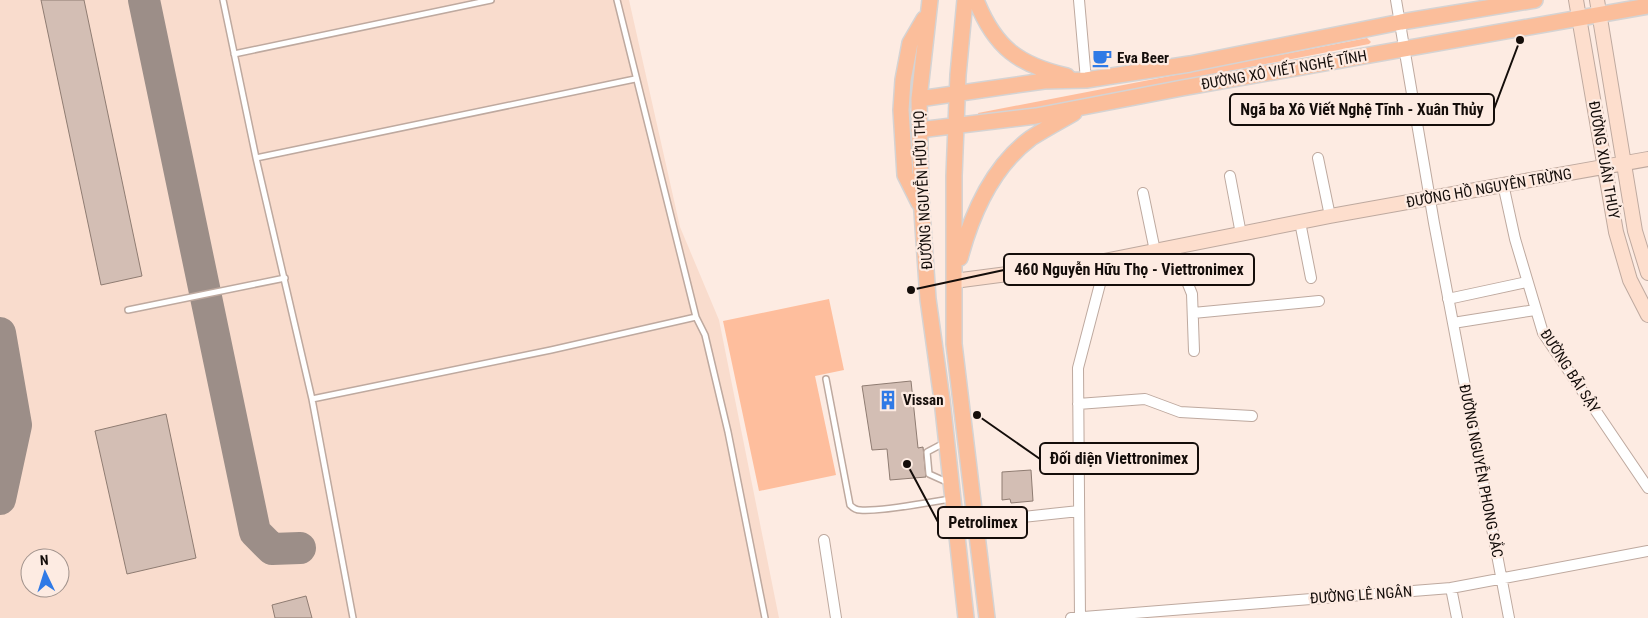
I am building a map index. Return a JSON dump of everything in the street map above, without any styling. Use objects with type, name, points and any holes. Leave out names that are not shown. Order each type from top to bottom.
[{"type":"main road","name":"ĐƯỜNG NGUYỄN HỮU THỌ","points":[[965,0],[956,125],[954,281],[956,374],[987,618]]},
{"type":"main road","points":[[976,0],[989,25],[1012,55],[1025,64],[1086,80]]},
{"type":"main road","name":"ĐƯỜNG XÔ VIẾT NGHỆ TĨNH","points":[[919,99],[1044,81],[1086,80],[1190,64],[1400,22],[1535,0]]},
{"type":"main road","name":"ĐƯỜNG NGUYỄN HỮU THỌ","points":[[929,6],[919,99],[922,208],[928,299],[947,442],[966,618]]},
{"type":"main road","points":[[922,208],[905,175],[901,110],[903,80],[910,43],[929,6]]},
{"type":"main road","name":"ĐƯỜNG XÔ VIẾT NGHỆ TĨNH","points":[[919,130],[1036,116],[1404,48],[1579,18],[1598,7],[1648,6]]},
{"type":"main road","points":[[954,281],[969,224],[988,185],[1030,139],[1087,106]]},
{"type":"street","points":[[1079,0],[1086,80]]},
{"type":"street","name":"ĐƯỜNG NGUYỄN PHONG SẮC","points":[[1396,0],[1429,198],[1509,618]]},
{"type":"street","name":"ĐƯỜNG XUÂN THỦY","points":[[1576,0],[1616,232],[1627,271],[1648,315]]},
{"type":"street","name":"ĐƯỜNG XUÂN THỦY","points":[[1598,7],[1635,231],[1648,273]]},
{"type":"street","points":[[1318,158],[1330,216]]},
{"type":"street","name":"ĐƯỜNG HỒ NGUYÊN TRỪNG","points":[[954,281],[1099,262],[1330,216],[1648,159]]},
{"type":"street","points":[[1230,176],[1241,234]]},
{"type":"street","name":"ĐƯỜNG BÃI SẬY","points":[[1503,184],[1535,310],[1550,346],[1648,488]]},
{"type":"street","points":[[1143,193],[1155,251]]},
{"type":"street","points":[[1300,222],[1311,278]]},
{"type":"street","points":[[1173,247],[1189,285],[1193,314],[1194,351]]},
{"type":"street","points":[[1077,618],[1079,511],[1078,368],[1100,284],[1099,262]]},
{"type":"street","points":[[1448,299],[1527,282]]},
{"type":"street","points":[[1193,314],[1318,301]]},
{"type":"street","points":[[1453,323],[1535,310]]},
{"type":"street","points":[[1078,404],[1150,400],[1180,412],[1252,416]]},
{"type":"street","points":[[975,522],[1079,511]]},
{"type":"street","points":[[824,540],[836,618]]},
{"type":"street","name":"ĐƯỜNG LÊ NGÂN","points":[[1077,618],[1451,588],[1648,551]]},
{"type":"street","points":[[1451,588],[1457,618]]},
{"type":"street","points":[[1202,607],[1203,618]]},
{"type":"lane","points":[[223,0],[256,158],[312,399],[354,618]]},
{"type":"lane","points":[[234,54],[491,0]]},
{"type":"lane","points":[[617,0],[696,317],[705,335],[728,432],[765,618]]},
{"type":"lane","points":[[256,158],[635,78]]},
{"type":"lane","points":[[128,310],[285,278]]},
{"type":"lane","points":[[312,399],[552,350],[696,317]]},
{"type":"lane","points":[[826,379],[850,505],[853,508],[859,510],[873,509],[952,491]]},
{"type":"lane","points":[[947,442],[927,452],[929,474],[952,491]]},
{"type":"shaded area","points":[[0,0],[629,0],[680,227],[719,320],[779,618],[0,618]]},
{"type":"shaded area","points":[[1367,38],[1371,42],[1369,44],[1040,108],[979,116],[978,113]]},
{"type":"shaded area","points":[[829,299],[844,370],[815,376],[836,475],[759,491],[723,321]]},
{"type":"building","points":[[41,0],[84,0],[142,276],[101,285]]},
{"type":"building","points":[[911,381],[918,448],[923,447],[926,477],[890,480],[887,449],[872,450],[862,386]]},
{"type":"building","points":[[166,414],[196,558],[127,574],[95,431]]},
{"type":"building","points":[[1031,470],[1033,501],[1011,503],[1010,499],[1002,500],[1002,472]]},
{"type":"building","points":[[306,596],[312,618],[275,618],[272,605]]},
{"type":"taxiway","points":[[144,0],[255,532],[272,549],[300,548]]},
{"type":"taxiway","points":[[0,333],[16,425],[0,499]]},
{"type":"place","name":"Ngã ba Xô Viết Nghệ Tĩnh - Xuân Thủy","points":[[1520,40]]},
{"type":"place","name":"Eva Beer","points":[[1102,58]]},
{"type":"place","name":"460 Nguyễn Hữu Thọ - Viettronimex","points":[[911,290]]},
{"type":"place","name":"Vissan","points":[[888,400]]},
{"type":"place","name":"Đối diện Viettronimex","points":[[977,415]]},
{"type":"place","name":"Petrolimex","points":[[907,464]]}]
